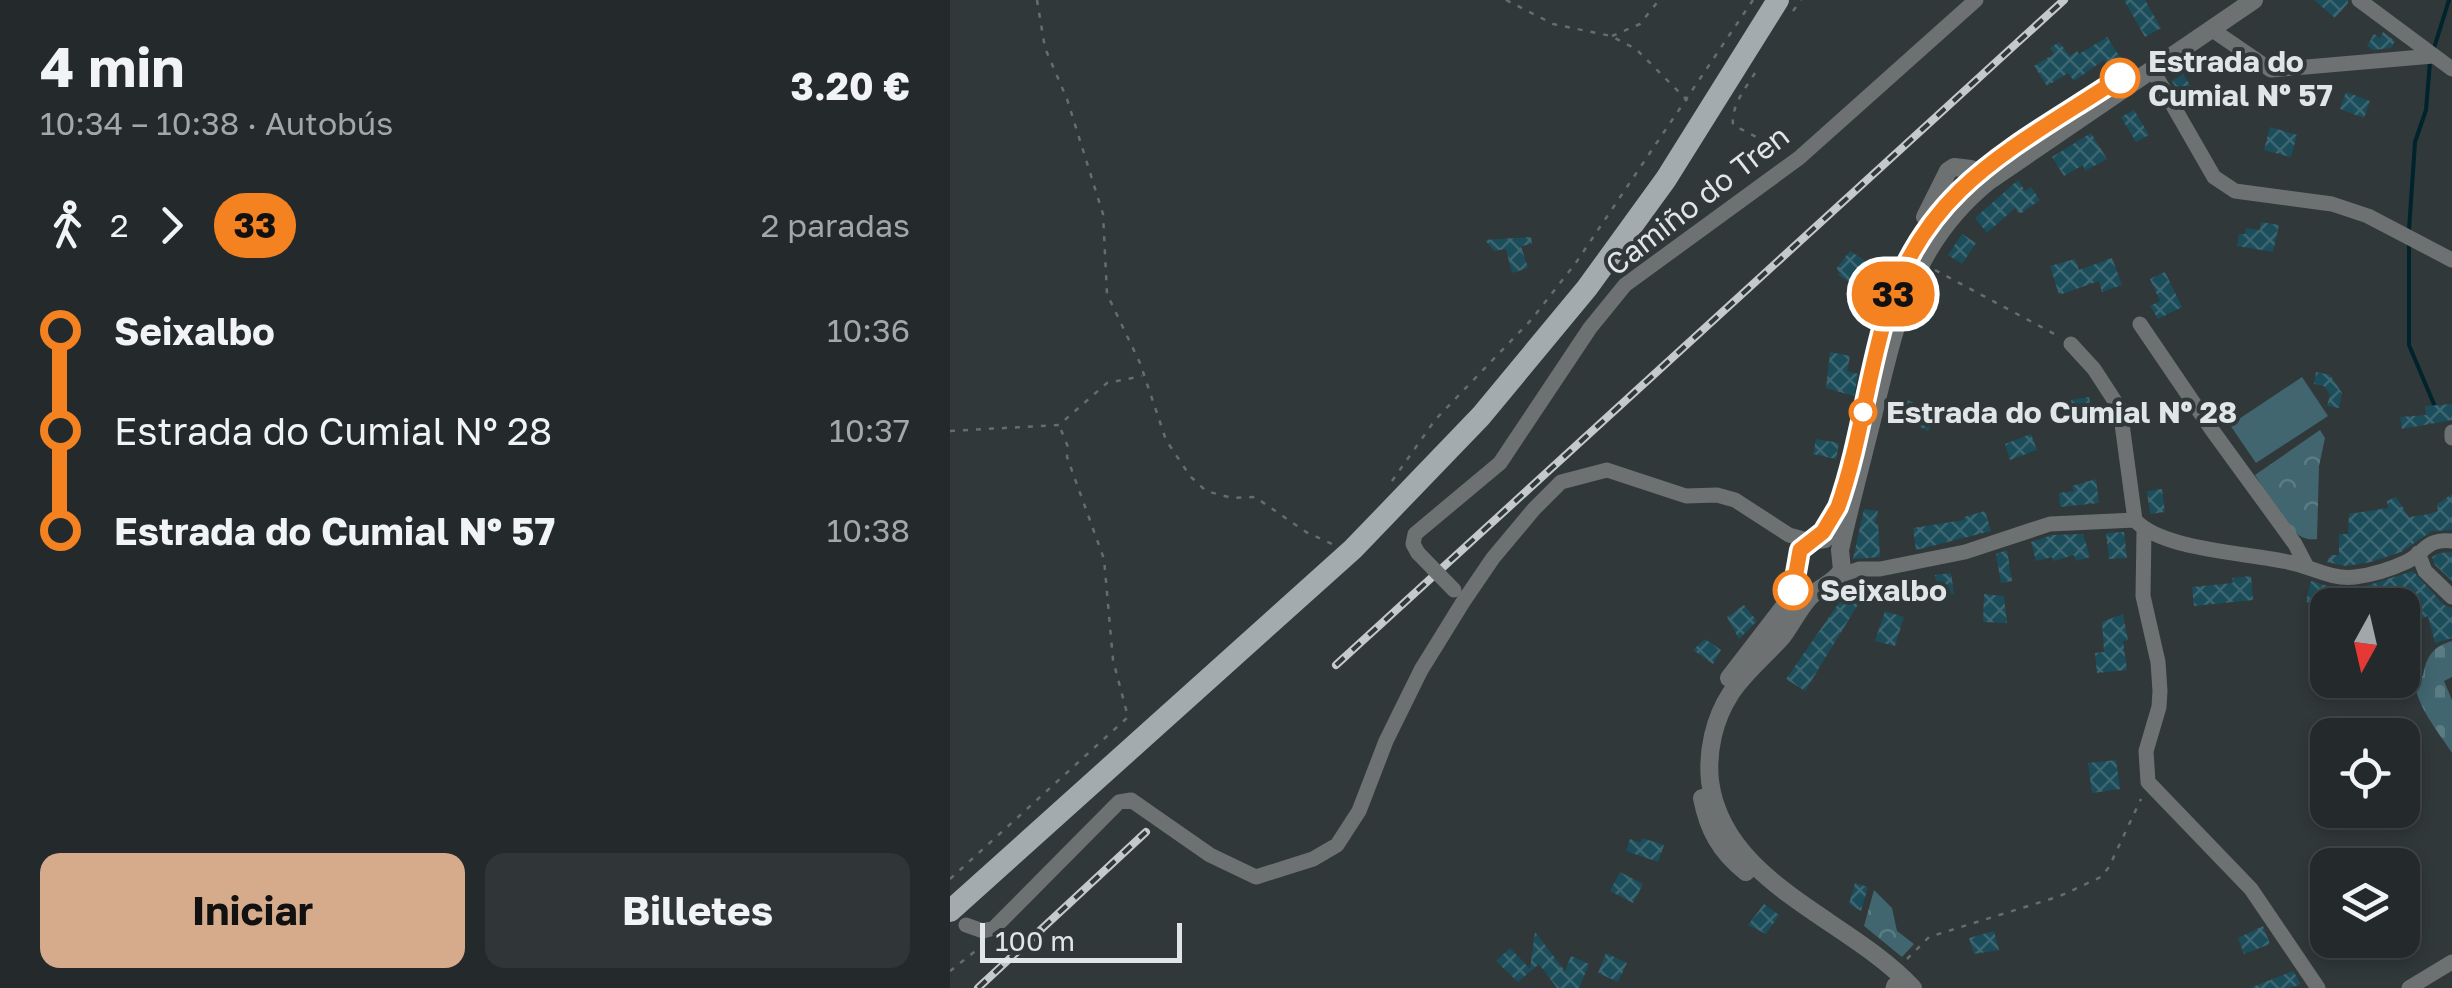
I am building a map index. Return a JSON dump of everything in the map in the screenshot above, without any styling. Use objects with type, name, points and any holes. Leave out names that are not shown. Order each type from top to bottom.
[{"type":"main road","points":[[958,918],[1353,549],[1481,416],[1587,288],[1784,8]]},
{"type":"street","name":"Camiño do Tren","points":[[1459,596],[1418,553],[1413,544],[1416,534],[1500,463],[1590,328],[1625,286],[1799,158],[1976,0]]},
{"type":"street","points":[[1978,176],[2226,5],[2243,0]]},
{"type":"street","points":[[1906,290],[1945,224],[1967,198],[2254,0]]},
{"type":"street","points":[[2358,0],[2452,69]]},
{"type":"street","points":[[2211,29],[2272,70],[2433,56]]},
{"type":"street","points":[[2152,69],[2214,177],[2235,191],[2332,204],[2368,216],[2452,260]]},
{"type":"street","points":[[1898,984],[1736,864],[1712,834],[1704,808],[1700,766],[1706,727],[1738,664],[1788,600],[1798,563],[1834,517],[1886,313],[1920,236],[1952,191],[2011,157],[2033,150]]},
{"type":"street","points":[[1898,984],[1743,855],[1722,823],[1711,788],[1711,744],[1724,705],[1748,672],[1771,649],[1807,600],[1841,569],[1906,290],[1916,257],[1952,191]]},
{"type":"street","points":[[2140,324],[2295,544],[2307,568]]},
{"type":"street","points":[[2072,344],[2094,369],[2120,410],[2140,526],[2143,596],[2158,662],[2159,707],[2146,751],[2148,782],[2251,889],[2318,988]]},
{"type":"street","points":[[958,918],[983,930],[994,928],[1119,802],[1132,800],[1210,855],[1256,876],[1313,859],[1337,845],[1359,811],[1386,742],[1459,596],[1561,482],[1607,470],[1686,496],[1735,500],[1788,534],[1830,541],[1841,569]]},
{"type":"street","points":[[1788,534],[1806,581],[1841,569],[1880,568],[1965,552],[2050,524],[2140,526],[2212,550],[2290,562],[2352,578],[2409,561],[2424,545],[2452,541]]},
{"type":"street","points":[[2418,553],[2426,571],[2452,596]]},
{"type":"street","points":[[2409,988],[2452,962]]},
{"type":"path","points":[[1037,0],[1045,48],[1067,98],[1103,214],[1107,294],[1144,376],[1166,440],[1198,485],[1216,494],[1254,497],[1333,545]]},
{"type":"path","points":[[1506,0],[1553,24],[1611,36],[1636,49],[1688,101]]},
{"type":"path","points":[[1611,36],[1640,24],[1659,0]]},
{"type":"path","points":[[1389,485],[1435,420],[1531,320],[1575,264],[1754,0]]},
{"type":"path","points":[[1784,8],[1801,0]]},
{"type":"path","points":[[1759,66],[1738,101],[1733,125],[1799,158]]},
{"type":"path","points":[[1920,262],[2072,344]]},
{"type":"path","points":[[950,430],[1059,425],[1107,383],[1144,376]]},
{"type":"path","points":[[950,879],[1128,717],[1113,660],[1106,569],[1059,425]]},
{"type":"path","points":[[1898,984],[1929,937],[2060,896],[2101,877],[2110,867],[2148,782]]},
{"type":"path","points":[[950,971],[992,939],[994,928]]},
{"type":"green space","points":[[2302,377],[2328,416],[2256,463],[2230,425]]},
{"type":"green space","points":[[2320,430],[2325,438],[2319,466],[2317,539],[2307,539],[2280,517],[2255,475]]},
{"type":"green space","points":[[2452,641],[2452,677],[2444,681],[2452,700],[2452,753],[2419,698],[2420,676],[2440,646]]},
{"type":"green space","points":[[1874,890],[1892,908],[1897,931],[1914,944],[1902,957],[1864,926]]},
{"type":"building","points":[[2124,0],[2145,0],[2161,28],[2145,37]]},
{"type":"building","points":[[2314,0],[2348,0],[2348,3],[2335,18]]},
{"type":"building","points":[[2383,32],[2395,41],[2391,48],[2373,50],[2367,46],[2374,34],[2380,38]]},
{"type":"building","points":[[2107,37],[2120,57],[2107,65],[2104,60],[2074,81],[2068,73],[2047,86],[2034,66],[2054,54],[2050,48],[2059,42],[2070,56]]},
{"type":"building","points":[[2183,74],[2200,101],[2188,109],[2172,81]]},
{"type":"building","points":[[2346,92],[2370,101],[2364,118],[2340,109]]},
{"type":"building","points":[[2134,110],[2149,135],[2136,142],[2121,117]]},
{"type":"building","points":[[2270,127],[2297,135],[2291,157],[2264,150]]},
{"type":"building","points":[[2091,133],[2107,159],[2085,171],[2083,165],[2064,176],[2052,157]]},
{"type":"building","points":[[2018,180],[2025,191],[2031,187],[2040,200],[2020,214],[2015,208],[1987,233],[1975,218]]},
{"type":"building","points":[[2261,222],[2279,225],[2273,252],[2237,246],[2239,234],[2245,234],[2246,228],[2260,230]]},
{"type":"building","points":[[1962,234],[1976,243],[1962,264],[1948,255]]},
{"type":"building","points":[[1531,237],[1532,244],[1521,246],[1528,268],[1512,273],[1506,249],[1494,251],[1485,240]]},
{"type":"building","points":[[1850,251],[1867,262],[1853,284],[1838,275],[1836,269]]},
{"type":"building","points":[[2112,258],[2122,285],[2102,292],[2099,281],[2059,295],[2050,266],[2075,259],[2079,270]]},
{"type":"building","points":[[2165,272],[2182,307],[2158,319],[2150,306],[2160,301],[2150,279]]},
{"type":"building","points":[[1830,352],[1850,356],[1847,371],[1858,374],[1854,396],[1826,388]]},
{"type":"building","points":[[2316,372],[2330,375],[2342,393],[2339,408],[2327,406],[2330,395],[2324,386],[2314,384]]},
{"type":"building","points":[[2089,397],[2093,417],[2075,421],[2071,400]]},
{"type":"building","points":[[1904,398],[1936,415],[1928,431],[1896,414]]},
{"type":"building","points":[[2452,404],[2452,420],[2402,429],[2400,417],[2426,415],[2425,406]]},
{"type":"building","points":[[2031,434],[2037,450],[2010,460],[2005,444]]},
{"type":"building","points":[[1816,439],[1839,443],[1836,459],[1813,454]]},
{"type":"building","points":[[2096,479],[2099,503],[2060,507],[2059,493],[2074,491],[2072,486]]},
{"type":"building","points":[[2162,489],[2165,512],[2150,514],[2147,491]]},
{"type":"building","points":[[2452,494],[2452,530],[2432,531],[2401,552],[2371,562],[2346,566],[2327,562],[2331,555],[2339,555],[2339,534],[2348,534],[2349,514],[2388,508],[2387,501],[2396,497],[2409,517],[2424,515],[2438,511],[2437,504]]},
{"type":"building","points":[[1864,509],[1878,511],[1875,524],[1880,557],[1853,559]]},
{"type":"building","points":[[1985,511],[1991,531],[1916,550],[1913,528],[1964,520]]},
{"type":"building","points":[[2124,532],[2127,558],[2109,559],[2106,533]]},
{"type":"building","points":[[2083,534],[2090,557],[2076,561],[2074,555],[2036,561],[2031,542],[2052,535]]},
{"type":"building","points":[[2007,550],[2012,581],[2001,583],[1996,554]]},
{"type":"building","points":[[2452,552],[2452,581],[2432,557]]},
{"type":"building","points":[[2413,571],[2444,605],[2452,608],[2452,638],[2435,643],[2428,616],[2420,620],[2420,588],[2359,588]]},
{"type":"building","points":[[1951,573],[1954,594],[1938,595],[1935,575]]},
{"type":"building","points":[[2251,576],[2253,600],[2194,606],[2192,587],[2233,583],[2232,578]]},
{"type":"building","points":[[2311,581],[2328,586],[2310,588],[2310,603],[2306,602]]},
{"type":"building","points":[[1852,584],[1865,593],[1805,691],[1786,679]]},
{"type":"building","points":[[1984,594],[2004,596],[2007,623],[1983,622]]},
{"type":"building","points":[[1744,605],[1757,621],[1739,639],[1727,617]]},
{"type":"building","points":[[1885,611],[1904,617],[1895,646],[1875,641]]},
{"type":"building","points":[[2123,614],[2128,640],[2123,641],[2127,670],[2097,673],[2095,653],[2104,652],[2102,622]]},
{"type":"building","points":[[1705,639],[1721,650],[1713,664],[1693,650]]},
{"type":"building","points":[[2116,760],[2120,789],[2092,793],[2088,763]]},
{"type":"building","points":[[1642,838],[1664,845],[1658,862],[1626,851],[1630,839],[1641,843]]},
{"type":"building","points":[[1620,872],[1643,884],[1633,903],[1610,891]]},
{"type":"building","points":[[1855,883],[1868,887],[1861,911],[1849,904]]},
{"type":"building","points":[[1764,904],[1779,915],[1766,934],[1748,925]]},
{"type":"building","points":[[2263,926],[2270,944],[2244,954],[2238,938]]},
{"type":"building","points":[[1994,931],[1999,950],[1974,954],[1969,938]]},
{"type":"building","points":[[1535,932],[1565,971],[1571,956],[1589,964],[1579,988],[1557,988],[1539,964],[1518,982],[1496,961],[1510,948],[1530,969]]},
{"type":"building","points":[[1606,953],[1627,963],[1618,982],[1598,973]]},
{"type":"building","points":[[2293,971],[2301,984],[2290,988],[2250,988]]},
{"type":"waterway","points":[[2434,48],[2449,0]]},
{"type":"waterway","points":[[2409,230],[2415,142],[2426,110],[2430,62]]},
{"type":"waterway","points":[[2409,244],[2409,345],[2436,409]]},
{"type":"railway","points":[[1336,665],[2064,0]]},
{"type":"railway","points":[[978,988],[1146,832]]},
{"type":"bus line","name":"33","points":[[1793,590],[1800,550],[1818,539],[1838,507],[1886,313],[1920,236],[1952,196],[1987,165],[2120,78]]},
{"type":"place","name":"Estrada do Cumial Nº 57","points":[[2120,78]]},
{"type":"place","name":"Estrada do Cumial Nº 28","points":[[1863,412]]},
{"type":"place","name":"Seixalbo","points":[[1793,590]]}]
